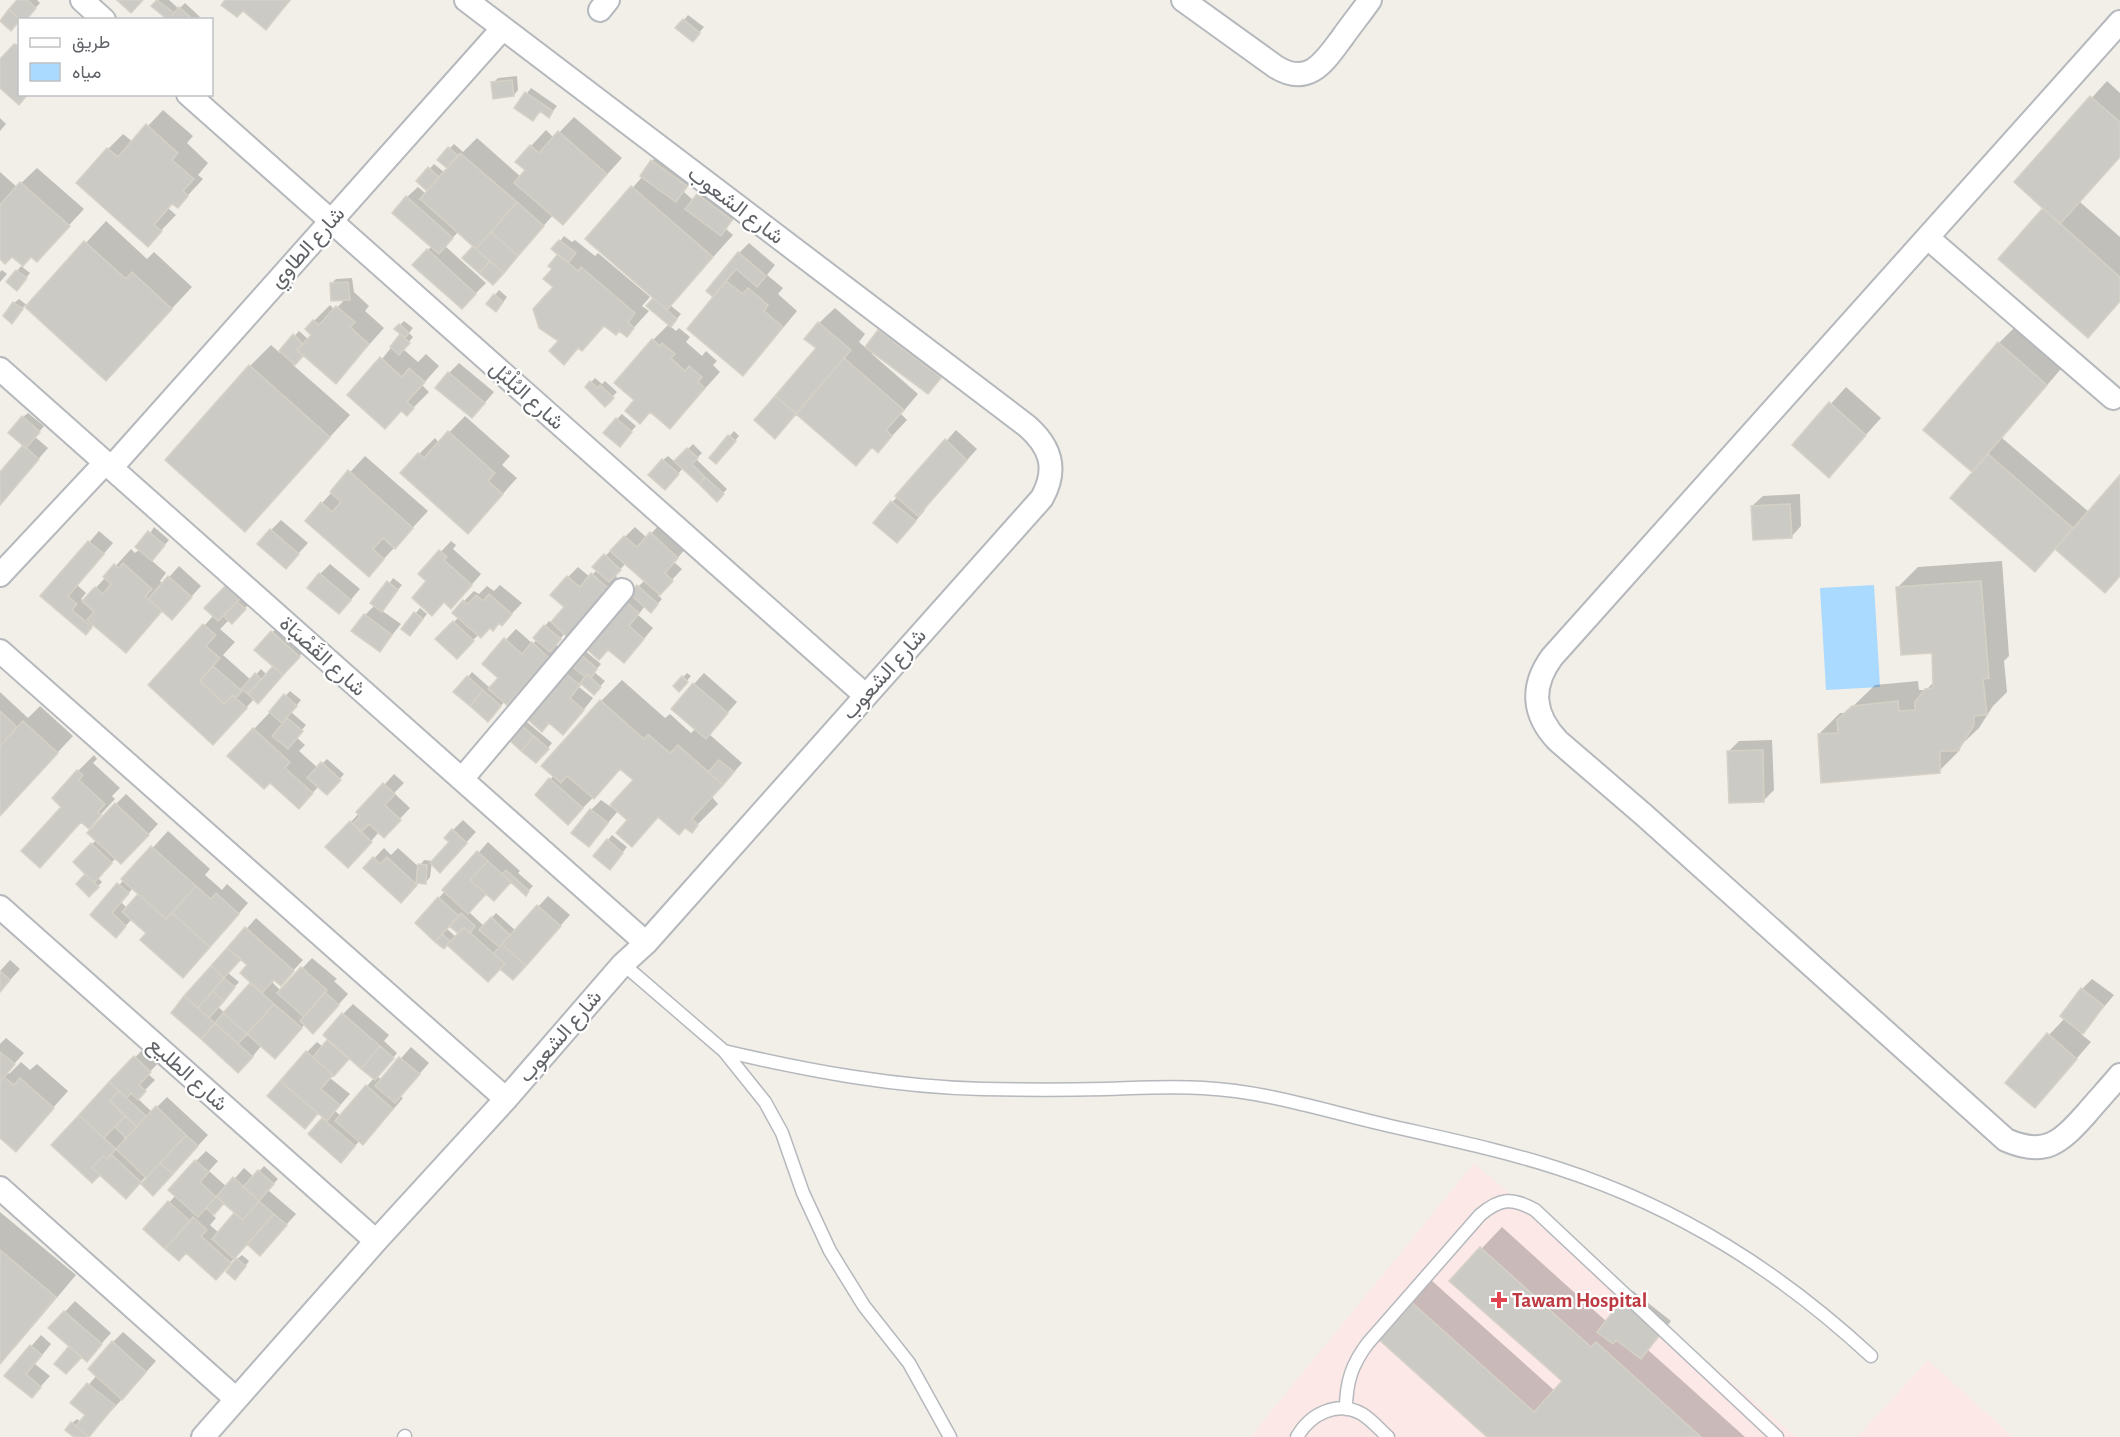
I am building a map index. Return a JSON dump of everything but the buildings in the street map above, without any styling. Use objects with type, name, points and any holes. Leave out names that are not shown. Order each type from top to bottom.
[{"type":"street","points":[[82,0],[102,18]]},
{"type":"street","name":"شارع الشعوب","points":[[203,1437],[376,1240],[506,1099],[623,964],[646,943],[1042,498],[1051,475],[1046,447],[1027,426],[466,0]]},
{"type":"street","points":[[1184,0],[1284,72],[1305,74],[1322,65],[1370,0]]},
{"type":"street","points":[[2120,22],[1552,657],[1544,668],[1537,693],[1538,707],[1545,725],[1558,741],[1644,815],[2006,1140],[2022,1147],[2039,1147],[2056,1143],[2071,1132],[2120,1076]]},
{"type":"street","name":"شارع الطاوي","points":[[0,575],[108,465],[503,28]]},
{"type":"street","name":"شارع البُلْبُل","points":[[190,96],[865,695]]},
{"type":"street","points":[[1928,238],[2113,398]]},
{"type":"street","name":"شارع القَصْبَاة","points":[[0,369],[646,943]]},
{"type":"street","points":[[462,780],[621,590]]},
{"type":"street","points":[[0,651],[506,1099]]},
{"type":"street","name":"شارع الطليع","points":[[0,907],[376,1240]]},
{"type":"street","points":[[0,1188],[236,1399]]},
{"type":"lane","points":[[623,964],[724,1051],[765,1102],[782,1133],[803,1193],[830,1251],[864,1305],[909,1363],[950,1437]]},
{"type":"lane","points":[[724,1051],[785,1066],[913,1085],[1049,1090],[1166,1086],[1246,1092],[1515,1156],[1605,1185],[1695,1226],[1725,1243],[1801,1295],[1871,1356]]},
{"type":"lane","points":[[1346,1409],[1346,1390],[1350,1373],[1368,1342],[1480,1215],[1491,1205],[1506,1201],[1521,1203],[1535,1210],[1777,1437]]},
{"type":"lane","points":[[1297,1437],[1303,1426],[1315,1415],[1330,1409],[1346,1409],[1362,1414],[1388,1437]]},
{"type":"shaded area","name":"Tawam Hospital","points":[[1474,1163],[1796,1437],[1250,1437]]},
{"type":"shaded area","points":[[1928,1360],[2013,1437],[1857,1437]]},
{"type":"water","points":[[1874,585],[1880,687],[1826,690],[1820,588]]},
{"type":"place","name":"Tawam Hospital","points":[[1499,1300]]}]
